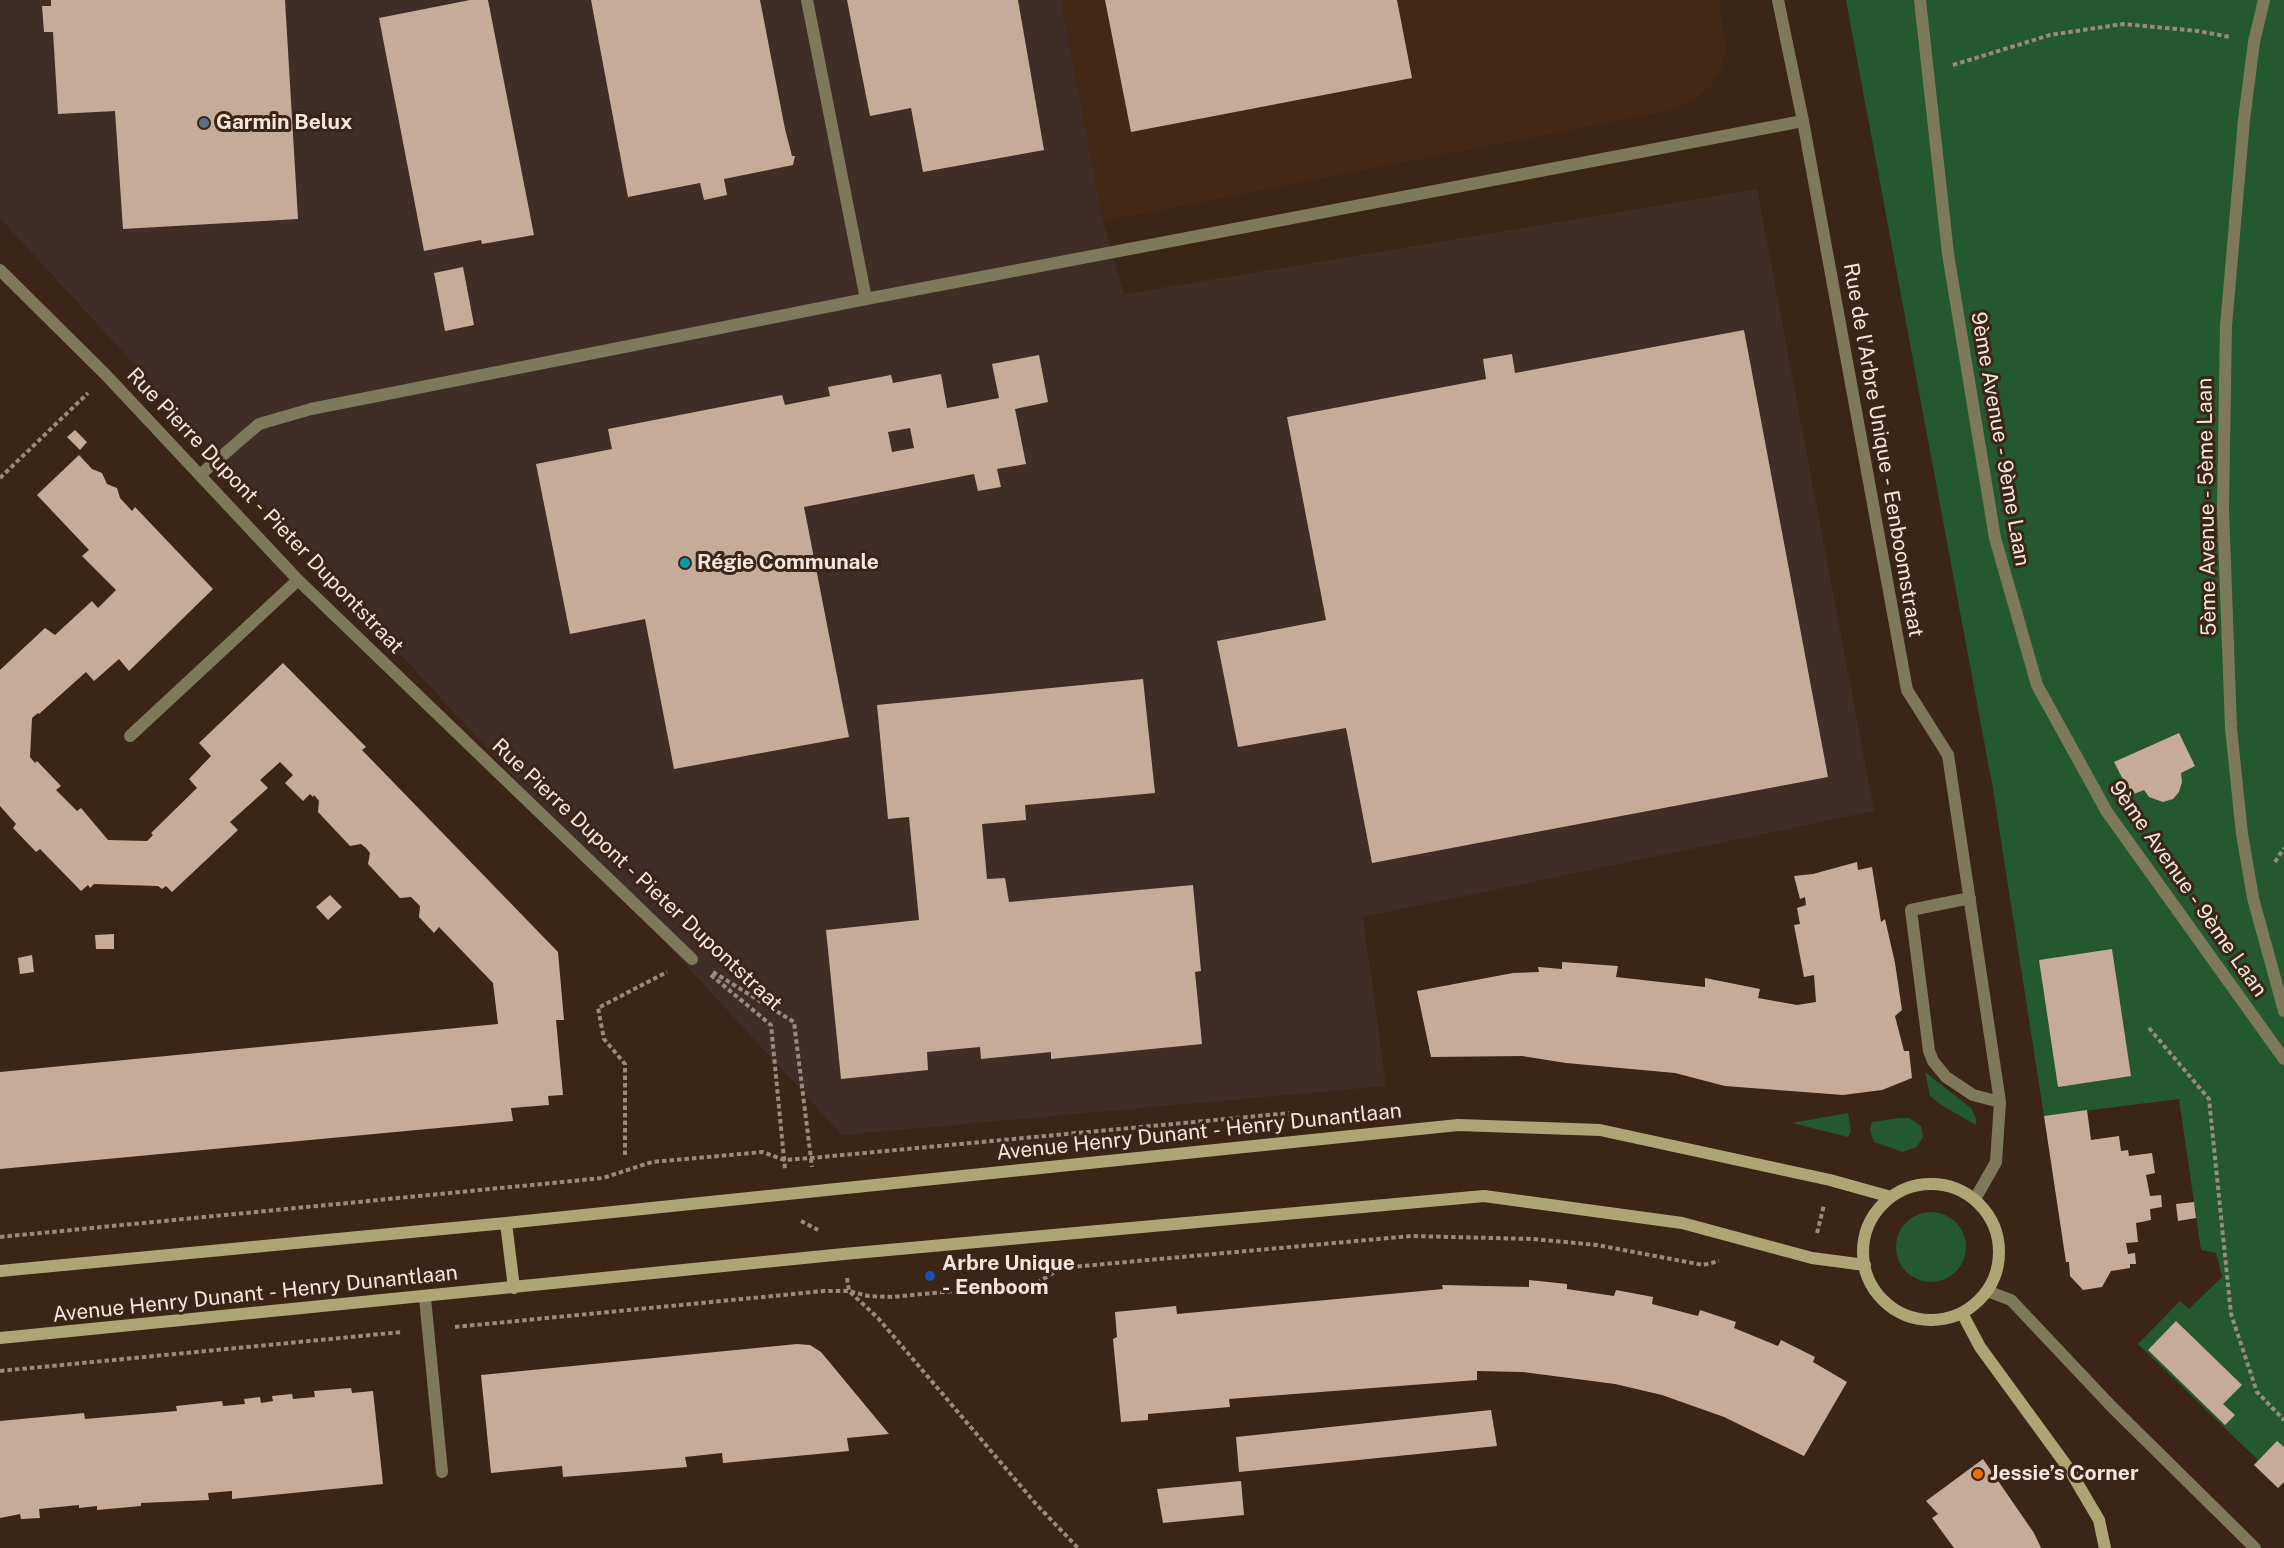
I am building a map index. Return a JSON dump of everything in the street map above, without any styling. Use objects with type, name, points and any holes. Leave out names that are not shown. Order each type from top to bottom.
[{"type":"street","points":[[807,0],[866,299]]},
{"type":"street","name":"Rue de l'Arbre Unique - Eenboomstraat","points":[[1778,0],[1803,121],[1907,690],[1948,755],[2000,1102],[1996,1162],[1975,1199]]},
{"type":"street","name":"9ème Avenue - 9ème Laan","points":[[1920,0],[1948,254],[1995,538],[2037,685],[2108,812],[2284,1059]]},
{"type":"street","name":"5ème Avenue - 5ème Laan","points":[[2264,0],[2254,42],[2244,120],[2226,326],[2223,509],[2231,728],[2242,834],[2253,898],[2284,1011]]},
{"type":"street","points":[[201,474],[259,424],[311,410],[866,299],[1803,121]]},
{"type":"street","name":"Rue Pierre Dupont - Pieter Dupontstraat","points":[[0,270],[106,375],[298,579],[692,959]]},
{"type":"street","points":[[130,736],[298,579]]},
{"type":"street","points":[[1970,898],[1911,910],[1929,1051],[1933,1061],[1946,1077],[1973,1095],[2000,1102]]},
{"type":"street","name":"Avenue Henry Dunant - Henry Dunantlaan","points":[[0,1271],[506,1223],[1458,1125],[1600,1130],[1830,1180],[1891,1197]]},
{"type":"street","points":[[1930,1183],[1951,1186],[1975,1199],[1985,1210],[1996,1229],[2000,1251],[1996,1272],[1987,1291],[1962,1313],[1942,1319],[1921,1319],[1901,1313],[1884,1301],[1872,1284],[1864,1264],[1863,1245],[1868,1227],[1878,1210],[1891,1197],[1910,1187],[1930,1183]]},
{"type":"street","name":"Avenue Henry Dunant - Henry Dunantlaan","points":[[0,1338],[425,1298],[844,1254],[1484,1196],[1682,1223],[1812,1258],[1864,1264]]},
{"type":"street","points":[[506,1223],[514,1288]]},
{"type":"street","points":[[1987,1291],[2011,1300],[2112,1407],[2254,1548]]},
{"type":"street","points":[[425,1298],[442,1472]]},
{"type":"street","points":[[1962,1313],[1980,1347],[2069,1469],[2099,1520],[2105,1548]]},
{"type":"path","points":[[1928,72],[2050,35],[2123,24],[2198,31],[2254,42]]},
{"type":"path","points":[[0,478],[93,388]]},
{"type":"path","points":[[625,1155],[625,1064],[604,1039],[598,1008],[692,959],[794,1022],[812,1169]]},
{"type":"path","name":"Rue Pierre Dupont - Pieter Dupontstraat","points":[[692,959],[771,1025],[789,1213],[842,1245],[844,1254]]},
{"type":"path","points":[[2149,1028],[2209,1099],[2231,1314],[2258,1392],[2284,1420]]},
{"type":"path","points":[[1815,1242],[1825,1199]]},
{"type":"path","points":[[817,1220],[818,1238]]},
{"type":"path","points":[[0,1371],[824,1291],[849,1291],[868,1296],[903,1296],[1037,1283],[1060,1268],[1411,1236],[1533,1239],[1608,1247],[1703,1265],[1741,1255],[1755,1243]]},
{"type":"path","points":[[844,1254],[849,1291],[878,1318],[1036,1504],[1078,1548]]},
{"type":"shaded area","points":[[0,0],[1061,0],[1103,221],[1124,294],[1757,189],[1874,811],[1363,917],[1386,1086],[842,1135],[0,218]]},
{"type":"shaded area","points":[[1061,0],[1719,0],[1726,49],[1720,72],[1712,84],[1695,100],[1667,111],[1103,221]]},
{"type":"green space","points":[[1846,0],[2284,0],[2284,1482],[2278,1488],[2254,1465],[2258,1460],[2138,1344],[2180,1301],[2189,1309],[2222,1277],[2216,1253],[2201,1250],[2179,1099],[2044,1116],[1993,789]]},
{"type":"green space","points":[[1925,1072],[1971,1108],[1976,1118],[1976,1125],[1930,1096]]},
{"type":"green space","points":[[1848,1113],[1851,1132],[1848,1137],[1792,1123]]},
{"type":"green space","points":[[1909,1118],[1921,1126],[1923,1137],[1917,1147],[1903,1152],[1874,1142],[1870,1130],[1872,1122]]},
{"type":"green space","points":[[1931,1212],[1944,1215],[1956,1222],[1963,1234],[1966,1247],[1963,1260],[1956,1272],[1944,1279],[1931,1282],[1918,1279],[1906,1272],[1899,1260],[1896,1247],[1899,1234],[1906,1222],[1918,1215]]},
{"type":"building","points":[[51,0],[285,0],[298,219],[123,229],[115,111],[58,114],[53,32],[44,32],[42,6],[51,6]]},
{"type":"building","points":[[470,0],[488,0],[534,235],[482,244],[481,240],[424,251],[379,18]]},
{"type":"building","points":[[591,0],[760,0],[785,129],[792,156],[795,156],[793,165],[724,179],[727,195],[704,200],[700,183],[628,197]]},
{"type":"building","points":[[847,0],[1018,0],[1044,150],[923,172],[911,108],[870,116]]},
{"type":"building","points":[[1105,0],[1397,0],[1412,78],[1131,132]]},
{"type":"building","points":[[463,267],[474,325],[445,331],[434,273]]},
{"type":"building","points":[[1744,330],[1828,777],[1372,863],[1346,728],[1238,747],[1217,641],[1326,620],[1287,417],[1486,379],[1483,359],[1512,354],[1515,373]]},
{"type":"building","name":"Régie Communale","points":[[1039,355],[1048,402],[1015,409],[1026,464],[997,469],[1001,487],[978,491],[974,474],[804,507],[849,737],[674,769],[645,619],[570,634],[536,464],[612,449],[608,429],[782,395],[785,405],[830,396],[828,387],[891,375],[893,383],[941,374],[947,408],[999,398],[992,364]],"holes":[[[910,428],[914,448],[892,452],[888,432]]]},
{"type":"building","points":[[75,430],[87,442],[80,450],[67,437]]},
{"type":"building","points":[[79,455],[92,469],[102,473],[107,484],[117,488],[120,498],[132,511],[135,507],[213,589],[129,671],[119,659],[94,681],[86,672],[32,718],[30,757],[35,763],[37,761],[61,786],[56,790],[77,811],[81,808],[108,840],[147,841],[153,835],[151,833],[197,788],[189,779],[211,756],[199,743],[283,663],[366,747],[362,750],[558,952],[564,1020],[556,1020],[563,1095],[548,1096],[549,1105],[511,1108],[513,1121],[0,1169],[0,1072],[498,1024],[493,983],[439,927],[434,933],[419,917],[420,906],[411,897],[400,898],[368,864],[370,853],[366,848],[361,844],[350,846],[318,812],[319,801],[314,795],[313,797],[310,794],[303,801],[285,783],[293,775],[280,762],[260,780],[268,788],[230,822],[238,830],[172,892],[166,886],[162,889],[158,886],[94,884],[90,888],[88,885],[81,891],[40,849],[36,852],[13,828],[16,824],[0,806],[0,670],[45,628],[55,635],[92,601],[98,608],[116,590],[82,556],[89,550],[37,495]]},
{"type":"building","points":[[1143,679],[1155,793],[1025,805],[1026,820],[982,824],[987,879],[1005,878],[1009,902],[1193,885],[1201,971],[1195,972],[1202,1044],[1051,1059],[1051,1052],[981,1059],[980,1047],[927,1052],[928,1070],[841,1079],[826,930],[919,920],[909,817],[888,819],[877,705]]},
{"type":"building","points":[[2179,733],[2195,766],[2181,773],[2182,782],[2179,792],[2173,799],[2163,802],[2149,797],[2144,790],[2131,795],[2114,762]]},
{"type":"building","points":[[1857,862],[1858,870],[1872,867],[1881,922],[1885,919],[1895,963],[1902,1010],[1895,1016],[1904,1051],[1909,1051],[1912,1078],[1882,1090],[1843,1095],[1725,1086],[1675,1073],[1566,1063],[1522,1056],[1431,1057],[1417,991],[1513,973],[1539,972],[1538,967],[1562,969],[1562,962],[1618,966],[1616,977],[1705,987],[1705,978],[1760,989],[1758,998],[1797,1005],[1816,1002],[1814,975],[1804,977],[1794,925],[1800,924],[1797,908],[1806,905],[1805,897],[1800,899],[1794,876],[1813,874]]},
{"type":"building","points":[[330,895],[342,907],[328,920],[316,907]]},
{"type":"building","points":[[114,934],[114,949],[96,949],[95,935]]},
{"type":"building","points":[[2112,949],[2131,1076],[2058,1087],[2039,960]]},
{"type":"building","points":[[32,955],[34,972],[20,974],[18,958]]},
{"type":"building","points":[[2087,1110],[2091,1140],[2119,1136],[2121,1151],[2128,1150],[2129,1156],[2152,1153],[2155,1173],[2146,1175],[2150,1196],[2161,1195],[2162,1207],[2150,1209],[2151,1220],[2136,1223],[2138,1242],[2126,1243],[2128,1254],[2135,1253],[2136,1264],[2130,1264],[2130,1268],[2111,1271],[2102,1287],[2083,1290],[2070,1276],[2069,1262],[2066,1262],[2044,1116]]},
{"type":"building","points":[[2194,1202],[2196,1218],[2178,1221],[2176,1204]]},
{"type":"building","points":[[1529,1280],[1567,1284],[1567,1289],[1614,1296],[1616,1290],[1653,1297],[1652,1304],[1698,1316],[1700,1310],[1736,1322],[1734,1328],[1778,1346],[1781,1340],[1815,1357],[1813,1362],[1847,1382],[1804,1456],[1724,1417],[1662,1395],[1615,1384],[1523,1372],[1477,1371],[1477,1380],[1229,1399],[1230,1407],[1148,1414],[1148,1420],[1121,1422],[1113,1339],[1117,1337],[1115,1312],[1176,1306],[1177,1314],[1443,1289],[1442,1285],[1529,1287]]},
{"type":"building","points":[[2176,1321],[2242,1385],[2223,1404],[2235,1415],[2225,1425],[2148,1350]]},
{"type":"building","points":[[797,1344],[810,1345],[821,1352],[889,1434],[847,1438],[849,1451],[723,1463],[722,1453],[685,1457],[687,1467],[563,1477],[562,1466],[491,1473],[481,1375]]},
{"type":"building","points":[[351,1388],[352,1393],[373,1391],[383,1484],[232,1499],[232,1491],[208,1493],[209,1500],[141,1503],[141,1506],[97,1510],[97,1506],[79,1508],[79,1505],[39,1509],[40,1518],[21,1519],[20,1514],[0,1518],[0,1421],[84,1413],[85,1419],[177,1411],[176,1406],[222,1401],[223,1406],[245,1404],[244,1399],[260,1397],[261,1403],[273,1401],[272,1396],[292,1394],[293,1399],[315,1397],[314,1391]]},
{"type":"building","points":[[1491,1410],[1497,1446],[1239,1472],[1236,1437]]},
{"type":"building","points":[[2277,1441],[2284,1447],[2284,1482],[2278,1488],[2254,1465]]},
{"type":"building","points":[[1983,1459],[2034,1533],[2041,1548],[1954,1548],[1932,1518],[1938,1514],[1926,1501]]},
{"type":"building","points":[[1241,1481],[1244,1515],[1163,1523],[1157,1489]]},
{"type":"place","name":"Garmin Belux","points":[[204,123]]},
{"type":"place","name":"Régie Communale","points":[[685,563]]},
{"type":"place","name":"Arbre Unique - Eenboom","points":[[930,1276]]},
{"type":"place","name":"Jessie’s Corner","points":[[1978,1474]]}]
